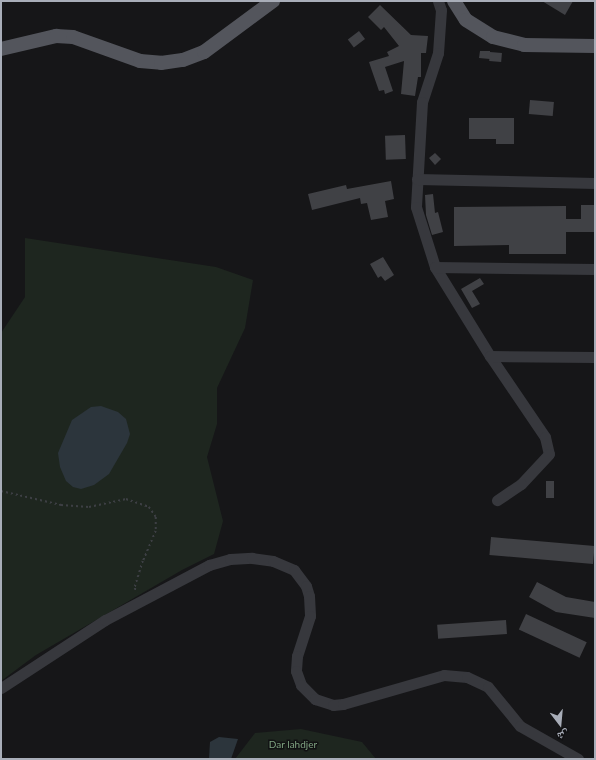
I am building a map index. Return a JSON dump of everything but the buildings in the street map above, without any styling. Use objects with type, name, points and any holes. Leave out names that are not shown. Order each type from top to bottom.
[{"type":"main road","points":[[1,49],[56,36],[73,37],[140,61],[162,63],[183,60],[204,52],[273,1]]},
{"type":"main road","points":[[454,1],[466,20],[493,37],[524,45],[595,46]]},
{"type":"street","points":[[438,1],[441,10],[438,53],[422,102],[416,208],[435,267],[490,356],[545,437],[549,454],[521,484],[497,500]]},
{"type":"street","points":[[417,179],[595,183]]},
{"type":"street","points":[[435,267],[595,269]]},
{"type":"street","points":[[490,356],[595,357]]},
{"type":"street","points":[[1,688],[105,620],[209,565],[230,559],[252,558],[273,561],[294,570],[301,577],[309,596],[310,616],[298,656],[296,671],[301,685],[315,699],[333,705],[343,704],[444,675],[467,677],[488,688],[520,726],[578,759]]},
{"type":"path","points":[[1,491],[61,505],[89,508],[126,499],[149,507],[156,517],[156,531],[135,588],[140,602]]},
{"type":"green space","points":[[25,238],[216,267],[253,280],[245,328],[217,388],[217,424],[207,457],[223,521],[214,554],[182,570],[36,655],[1,681],[1,333],[25,297]]},
{"type":"green space","name":"Dar lahdjer","points":[[301,729],[362,742],[376,759],[235,759],[255,733]]},
{"type":"shaded area","points":[[101,406],[118,412],[126,419],[130,434],[127,443],[109,474],[94,485],[81,489],[73,487],[66,481],[60,467],[58,453],[72,420],[91,407]]},
{"type":"shaded area","points":[[219,737],[238,739],[231,759],[209,759],[210,742]]}]
